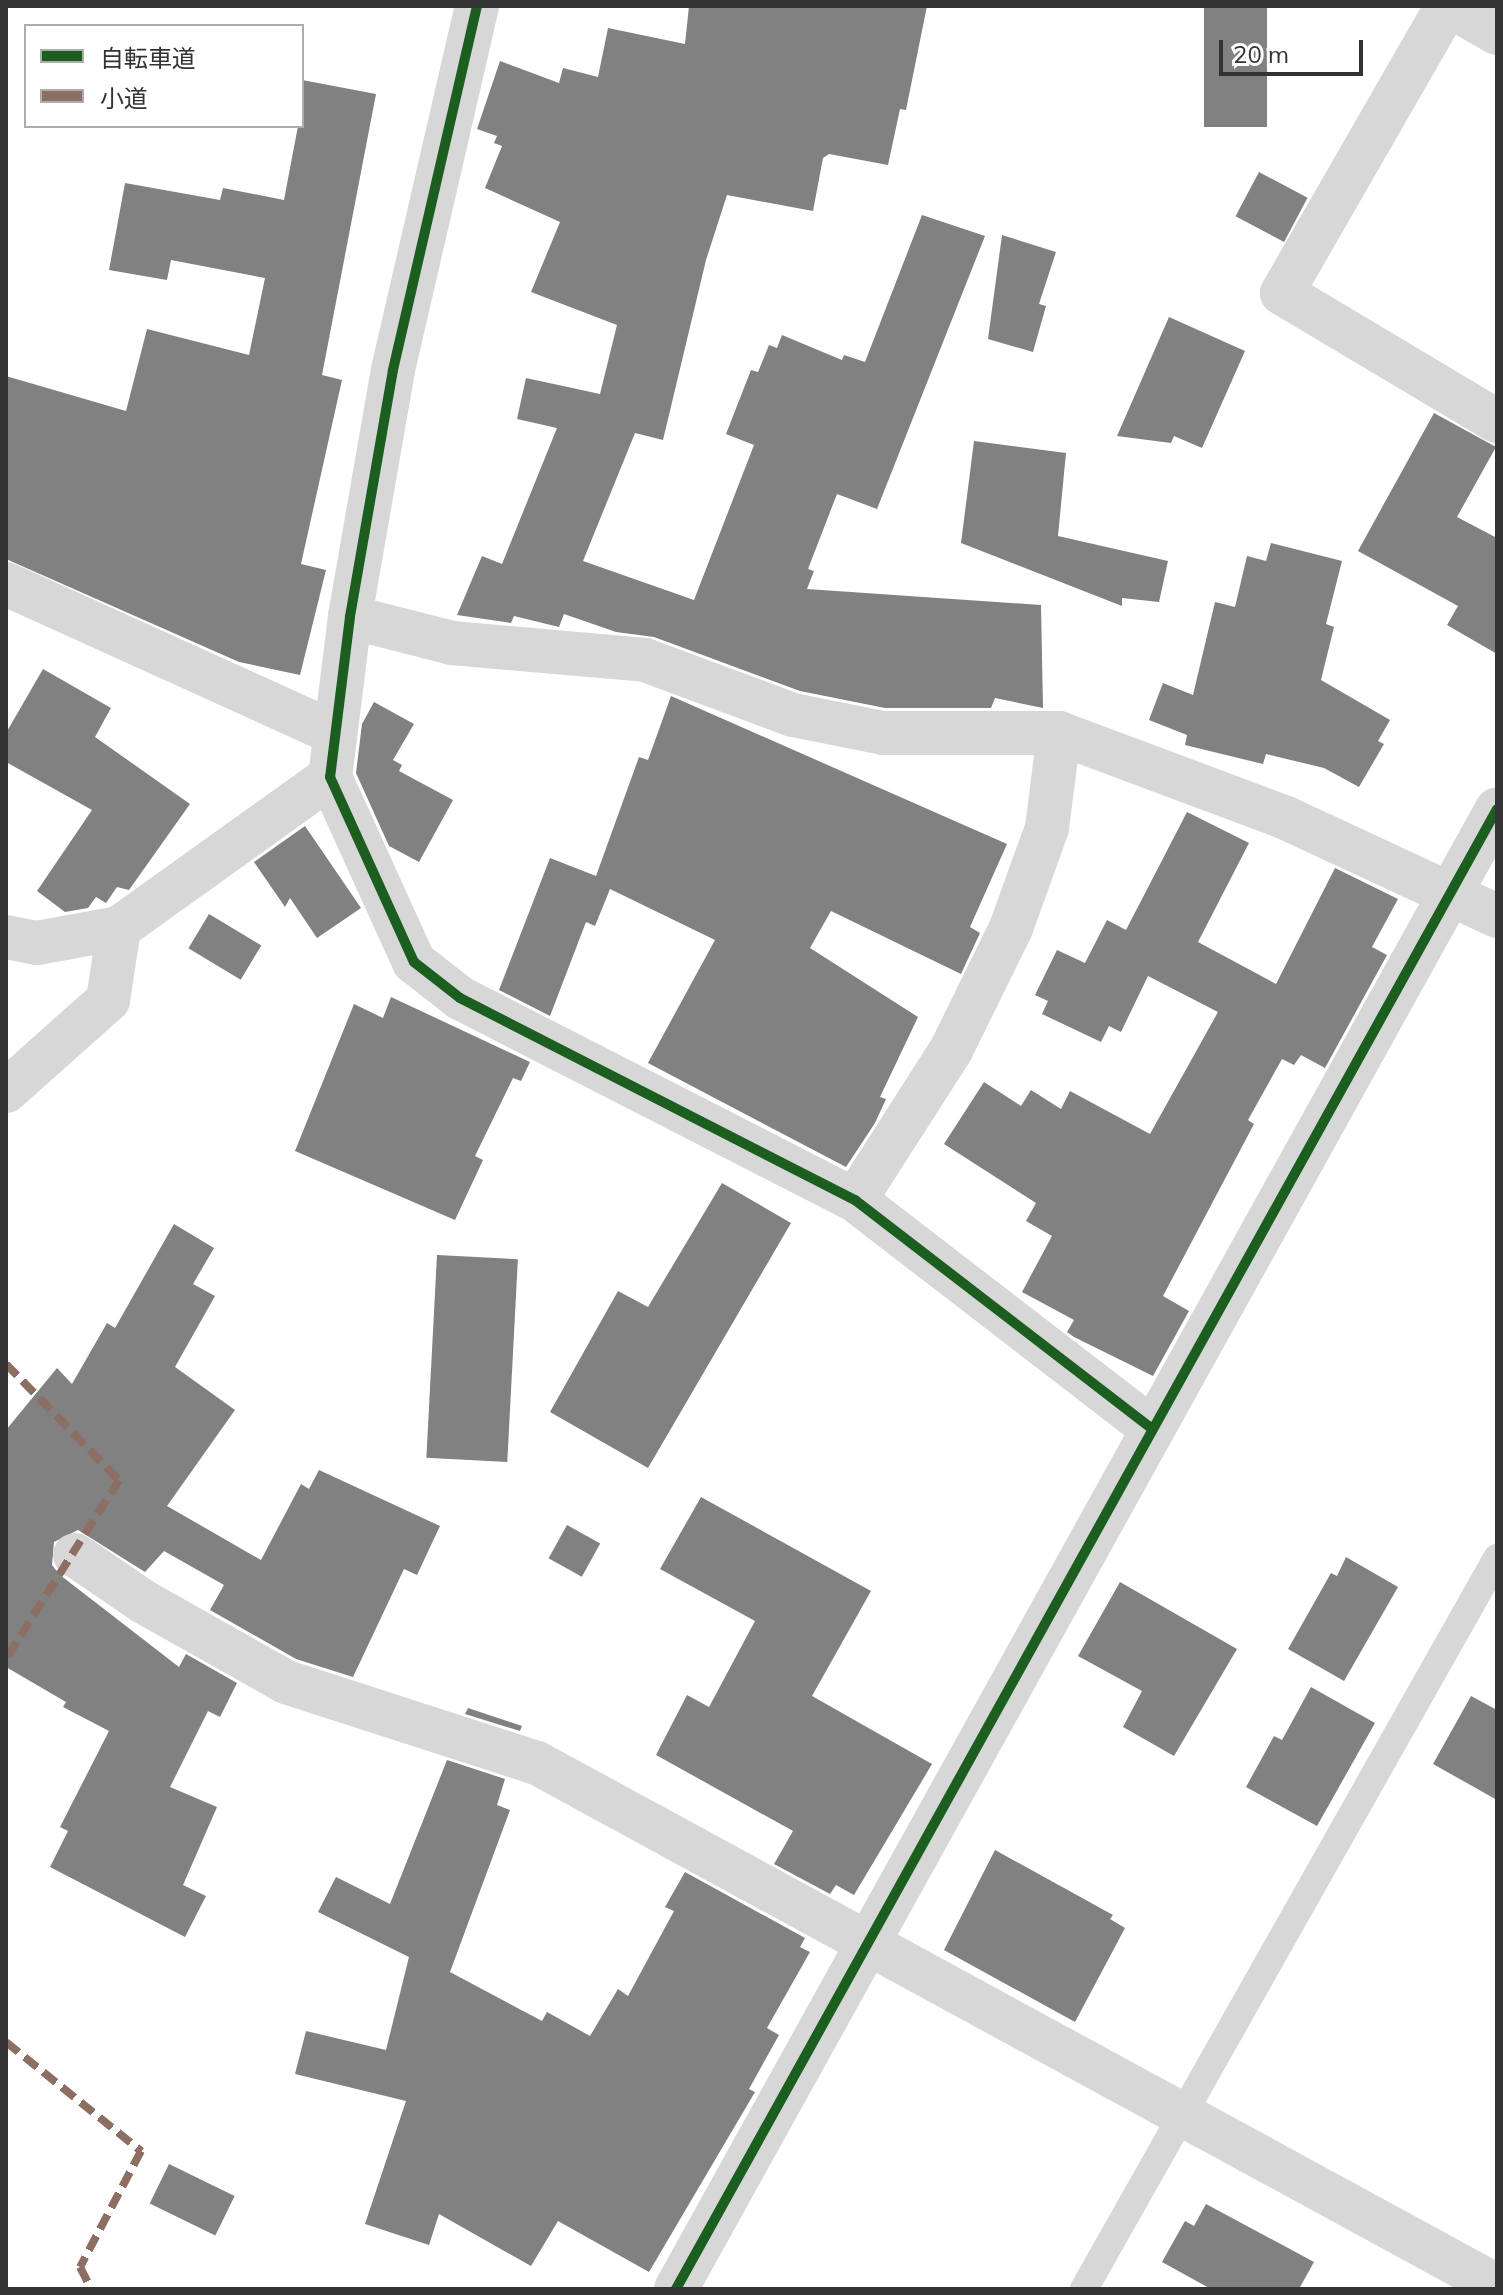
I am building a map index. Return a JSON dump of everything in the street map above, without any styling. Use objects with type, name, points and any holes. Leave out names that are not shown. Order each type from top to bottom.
[{"type":"street","points":[[477,6],[393,370],[350,617],[330,777],[414,962],[460,998],[855,1200],[1150,1427]]},
{"type":"street","points":[[1497,33],[1449,6],[1282,293],[1497,421]]},
{"type":"street","points":[[6,584],[334,733]]},
{"type":"street","points":[[350,617],[452,643],[645,660],[793,715],[883,733],[1059,733],[1286,818],[1497,916]]},
{"type":"street","points":[[855,1200],[951,1050],[1011,928],[1047,828],[1059,733]]},
{"type":"street","points":[[6,937],[37,943],[119,928],[330,777]]},
{"type":"street","points":[[676,2289],[1150,1427],[1497,809]]},
{"type":"street","points":[[6,1091],[108,1000],[119,928]]},
{"type":"street","points":[[75,1555],[144,1602],[286,1682],[537,1763],[868,1939],[1497,2286]]},
{"type":"lane","points":[[1084,2289],[1497,1558]]},
{"type":"building","points":[[689,6],[927,6],[906,110],[900,109],[888,165],[829,154],[823,158],[813,211],[727,195],[706,260],[663,440],[635,433],[583,561],[694,600],[754,445],[726,434],[751,370],[758,372],[769,345],[777,348],[782,335],[842,360],[844,355],[865,362],[922,215],[985,236],[877,509],[837,494],[808,569],[814,571],[807,589],[1041,605],[1043,708],[995,698],[991,708],[885,708],[800,691],[654,637],[616,632],[564,614],[559,627],[514,616],[511,623],[457,615],[482,556],[502,564],[557,428],[517,419],[526,378],[600,394],[617,325],[531,292],[560,222],[485,188],[502,146],[494,143],[497,136],[477,129],[500,61],[559,83],[563,68],[598,77],[608,28],[685,44]]},
{"type":"building","points":[[1204,6],[1267,6],[1267,127],[1204,127]]},
{"type":"building","points":[[304,80],[376,94],[322,375],[342,380],[301,564],[326,570],[300,675],[239,662],[6,559],[6,376],[126,411],[147,329],[249,355],[265,278],[171,260],[167,280],[109,270],[125,183],[220,200],[223,188],[284,200],[298,128],[304,128]]},
{"type":"building","points":[[1259,172],[1308,198],[1284,242],[1236,216]]},
{"type":"building","points":[[1002,235],[1056,252],[1039,304],[1046,306],[1033,352],[988,339]]},
{"type":"building","points":[[1169,317],[1245,351],[1202,448],[1174,436],[1171,443],[1117,436]]},
{"type":"building","points":[[1434,413],[1496,447],[1457,517],[1497,538],[1497,654],[1447,625],[1458,606],[1358,551]]},
{"type":"building","points":[[974,441],[1066,453],[1058,536],[1168,561],[1159,602],[1122,598],[1122,606],[961,543]]},
{"type":"building","points":[[1271,543],[1342,561],[1326,624],[1334,627],[1321,680],[1390,720],[1378,741],[1384,744],[1359,787],[1324,768],[1266,754],[1263,764],[1185,745],[1187,735],[1149,720],[1163,683],[1193,695],[1215,602],[1235,607],[1247,556],[1266,561]]},
{"type":"building","points":[[43,669],[111,708],[95,737],[190,804],[129,890],[117,887],[106,903],[96,897],[88,908],[65,912],[37,891],[92,810],[6,762],[6,733]]},
{"type":"building","points":[[671,696],[1007,844],[970,927],[980,933],[961,974],[831,911],[810,948],[918,1017],[880,1097],[886,1099],[875,1123],[846,1167],[648,1063],[715,940],[610,889],[595,926],[586,922],[550,1016],[499,990],[550,858],[596,876],[639,757],[648,760]]},
{"type":"building","points":[[374,702],[414,724],[393,760],[402,765],[399,771],[453,800],[419,862],[389,846],[356,773],[362,724]]},
{"type":"building","points":[[1187,812],[1249,843],[1198,942],[1276,984],[1335,868],[1398,899],[1372,947],[1387,955],[1325,1068],[1301,1055],[1294,1065],[1282,1059],[1248,1120],[1254,1124],[1163,1296],[1189,1311],[1153,1376],[1074,1337],[1067,1332],[1074,1320],[1022,1292],[1052,1236],[1026,1221],[1036,1203],[944,1144],[984,1082],[1021,1106],[1031,1090],[1061,1109],[1070,1091],[1150,1134],[1218,1012],[1148,976],[1121,1032],[1109,1026],[1101,1042],[1042,1014],[1048,1001],[1035,995],[1057,950],[1085,963],[1107,920],[1126,930]]},
{"type":"building","points":[[305,826],[361,908],[317,938],[290,898],[285,907],[254,862]]},
{"type":"building","points":[[209,914],[261,945],[241,980],[188,948]]},
{"type":"building","points":[[391,997],[530,1062],[521,1081],[513,1078],[475,1156],[483,1160],[455,1220],[295,1151],[354,1004],[383,1018]]},
{"type":"building","points":[[722,1183],[791,1223],[648,1468],[550,1412],[618,1291],[648,1307]]},
{"type":"building","points":[[174,1224],[214,1248],[193,1284],[215,1296],[175,1367],[235,1410],[167,1506],[261,1560],[301,1484],[309,1489],[319,1470],[440,1526],[417,1575],[404,1569],[353,1677],[296,1659],[210,1610],[224,1585],[164,1551],[145,1572],[78,1530],[54,1542],[52,1565],[60,1575],[179,1667],[186,1654],[237,1683],[220,1717],[208,1711],[170,1787],[217,1807],[183,1885],[206,1896],[185,1937],[50,1867],[68,1831],[60,1827],[109,1731],[63,1707],[66,1702],[6,1667],[6,1430],[57,1368],[72,1384],[107,1323],[115,1328]]},
{"type":"building","points":[[437,1255],[518,1259],[507,1462],[426,1458]]},
{"type":"building","points":[[701,1497],[871,1591],[812,1696],[932,1764],[854,1895],[836,1885],[830,1894],[774,1864],[793,1831],[656,1755],[687,1695],[709,1707],[755,1621],[660,1569]]},
{"type":"building","points":[[567,1525],[600,1543],[582,1577],[549,1558]]},
{"type":"building","points":[[1346,1557],[1398,1587],[1344,1681],[1288,1649],[1331,1573],[1337,1576]]},
{"type":"building","points":[[1120,1582],[1237,1649],[1174,1756],[1123,1727],[1142,1691],[1078,1656]]},
{"type":"building","points":[[1311,1687],[1375,1723],[1317,1826],[1246,1787],[1274,1736],[1282,1740]]},
{"type":"building","points":[[1471,1696],[1497,1710],[1497,1800],[1433,1764]]},
{"type":"building","points":[[468,1708],[522,1726],[520,1731],[465,1714]]},
{"type":"building","points":[[447,1760],[505,1779],[497,1805],[510,1810],[450,1972],[542,2021],[547,2012],[590,2036],[618,1989],[628,1996],[674,1911],[665,1907],[685,1872],[805,1938],[800,1947],[810,1952],[767,2028],[779,2035],[749,2089],[755,2092],[649,2272],[558,2221],[531,2266],[439,2214],[429,2245],[365,2224],[406,2101],[295,2074],[306,2031],[386,2050],[409,1957],[318,1912],[336,1877],[390,1904]]},
{"type":"building","points":[[995,1850],[1113,1915],[1110,1919],[1125,1928],[1075,2022],[944,1950]]},
{"type":"building","points":[[169,2164],[235,2196],[215,2236],[150,2204]]},
{"type":"building","points":[[1206,2204],[1314,2262],[1299,2289],[1211,2289],[1162,2262],[1185,2221],[1194,2226]]},
{"type":"marked path","points":[[6,1364],[119,1480],[6,1659]]},
{"type":"marked path","points":[[6,2042],[141,2151],[80,2267],[91,2289]]},
{"type":"cycle path","points":[[477,6],[393,370],[350,617],[330,777],[414,962],[460,998],[855,1200],[1150,1427]]},
{"type":"cycle path","points":[[676,2289],[1497,809]]}]
